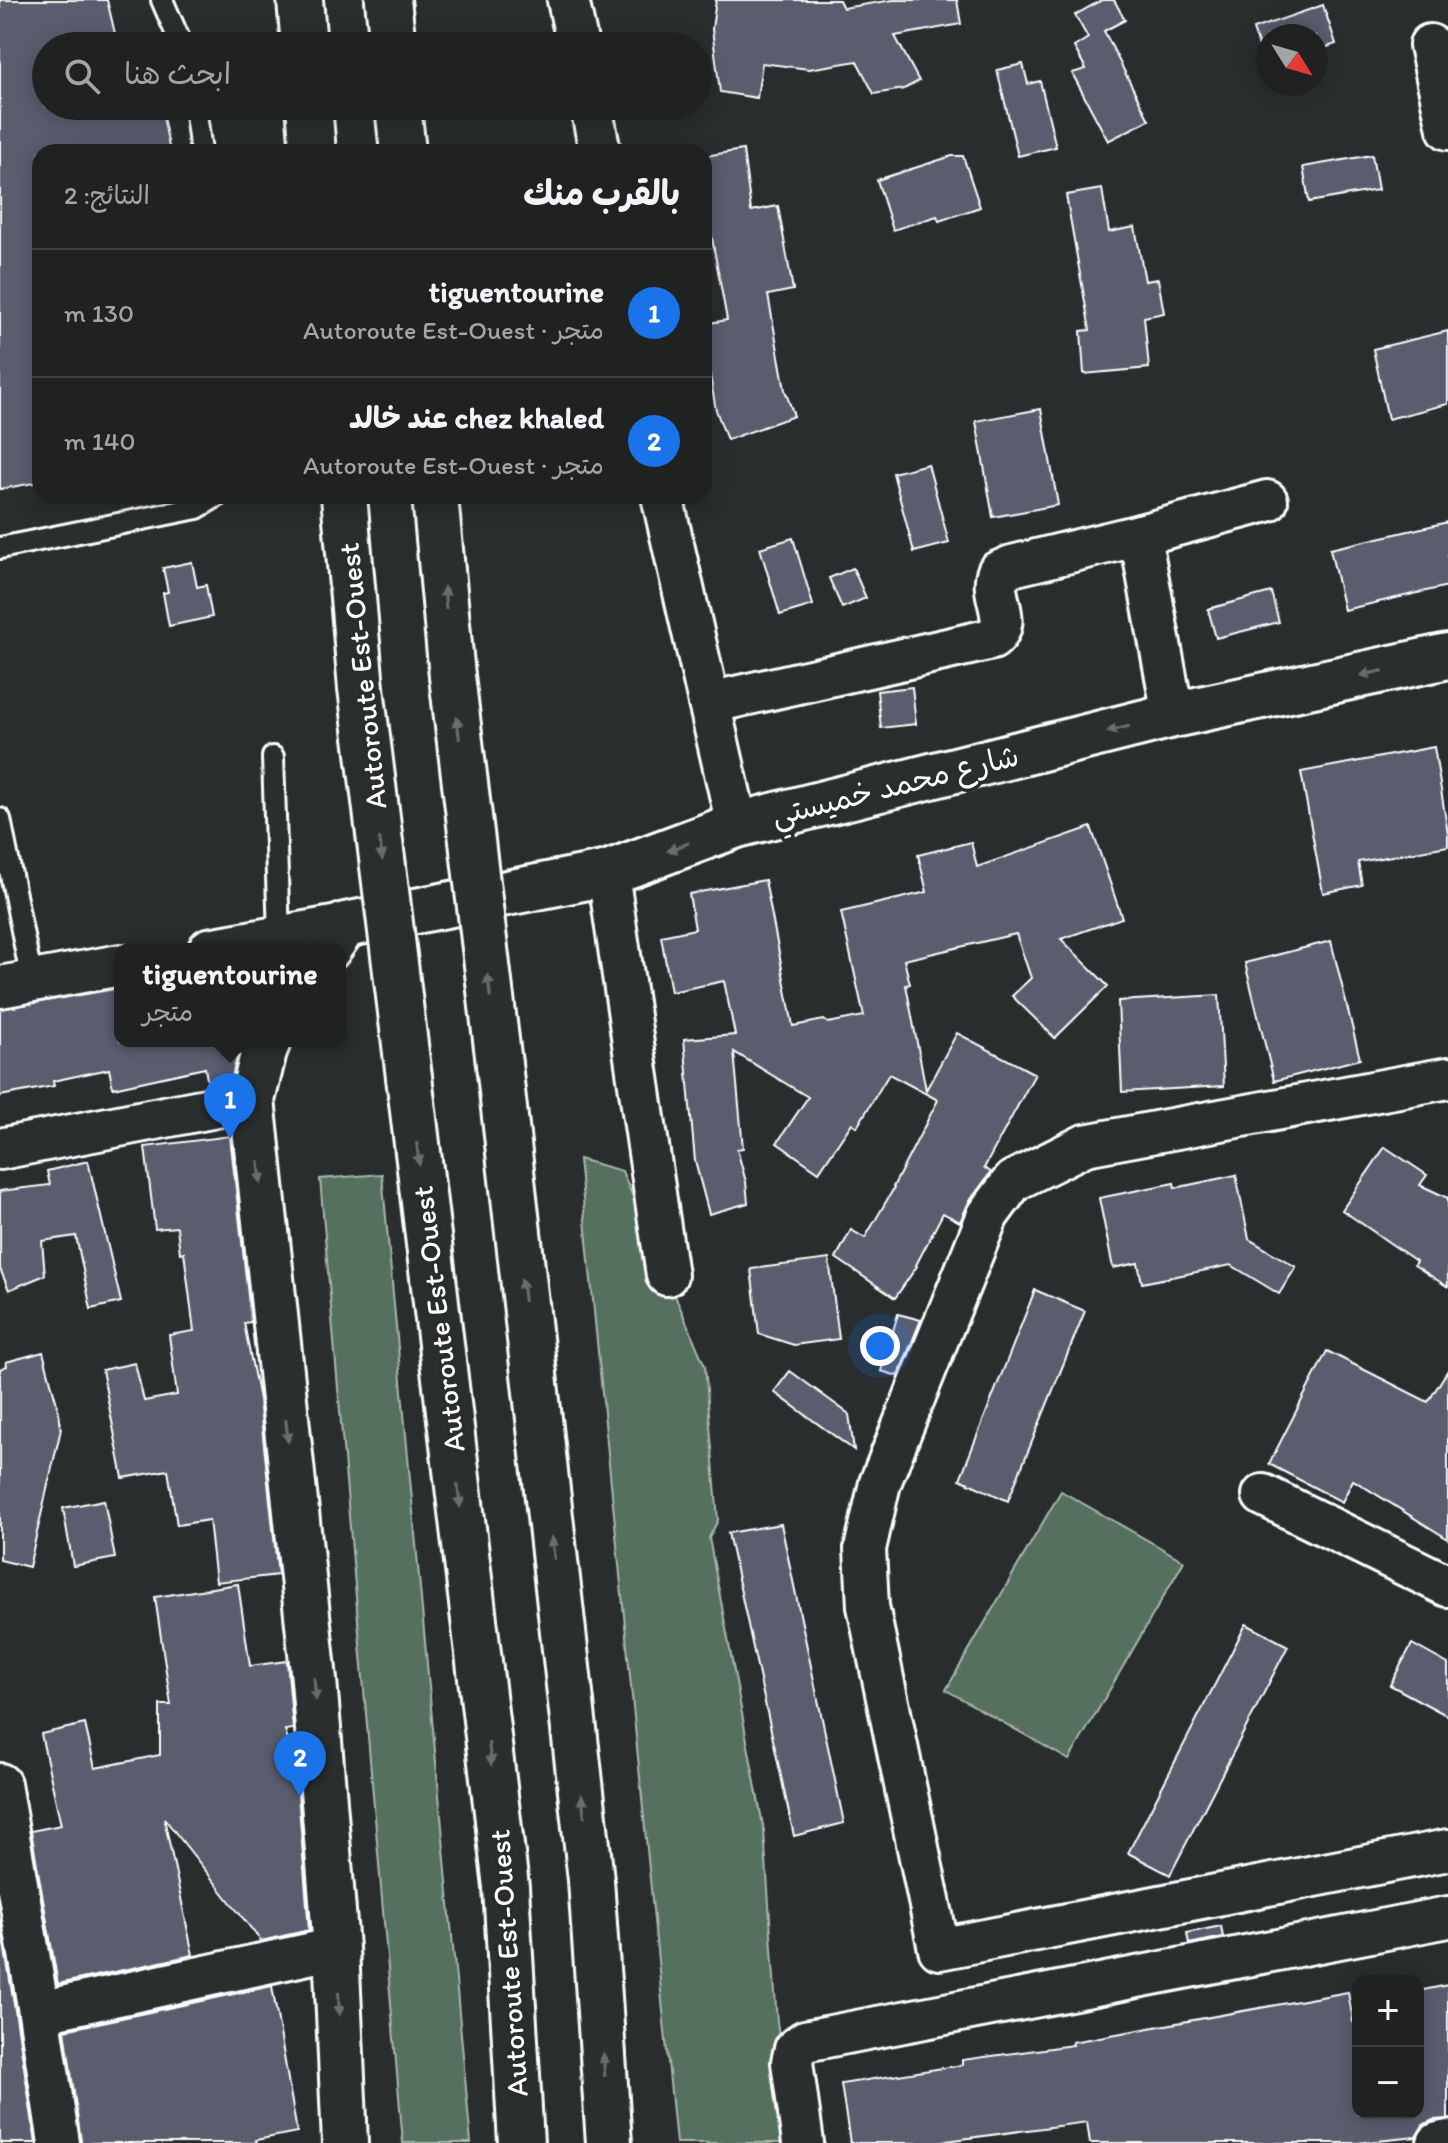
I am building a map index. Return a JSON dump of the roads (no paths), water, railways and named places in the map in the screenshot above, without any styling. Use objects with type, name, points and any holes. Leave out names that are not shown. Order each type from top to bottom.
[{"type":"main road","points":[[300,0],[303,32]]},
{"type":"main road","points":[[388,0],[391,32]]},
{"type":"main road","points":[[310,120],[312,144]]},
{"type":"main road","points":[[400,120],[402,144]]},
{"type":"main road","name":"Autoroute Est-Ouest","points":[[345,504],[361,688],[506,1887],[521,2143]]},
{"type":"main road","points":[[436,504],[452,676],[591,1880],[609,2143]]},
{"type":"main road","name":"شارع محمد خميستي","points":[[337,937],[608,873],[737,825],[1173,715],[1448,656]]},
{"type":"main road","points":[[266,1047],[252,1100],[314,1680],[336,1948],[345,2143]]},
{"type":"street","points":[[568,0],[575,32]]},
{"type":"street","points":[[1430,45],[1448,129]]},
{"type":"street","points":[[594,120],[598,144]]},
{"type":"street","points":[[709,703],[992,639],[999,633],[1003,622],[994,581],[998,572],[1267,501]]},
{"type":"street","points":[[664,504],[737,825]]},
{"type":"street","points":[[1140,535],[1173,715]]},
{"type":"street","points":[[608,873],[667,1275]]},
{"type":"street","points":[[241,943],[279,936],[337,937]]},
{"type":"street","points":[[16,984],[114,966]]},
{"type":"street","points":[[1448,1078],[1085,1145],[1013,1181],[988,1215],[880,1483],[865,1549],[868,1606],[939,1949],[1448,1850]]},
{"type":"street","points":[[0,1149],[252,1100]]},
{"type":"street","points":[[1263,1495],[1448,1586]]},
{"type":"street","points":[[0,1784],[59,2143]]},
{"type":"street","points":[[803,2143],[792,2062],[795,2049],[805,2041],[1448,1917]]},
{"type":"street","points":[[39,2012],[336,1948]]},
{"type":"street","points":[[1438,2143],[1448,2141]]},
{"type":"lane","points":[[162,0],[176,32]]},
{"type":"lane","points":[[197,120],[200,144]]},
{"type":"lane","points":[[0,548],[197,508],[204,504]]},
{"type":"lane","points":[[273,757],[279,936]]},
{"type":"lane","points":[[0,819],[16,984]]},
{"type":"place","name":"tiguentourine","points":[[230,1139]]},
{"type":"place","name":"chez khaled عند خالد","points":[[300,1797]]}]
